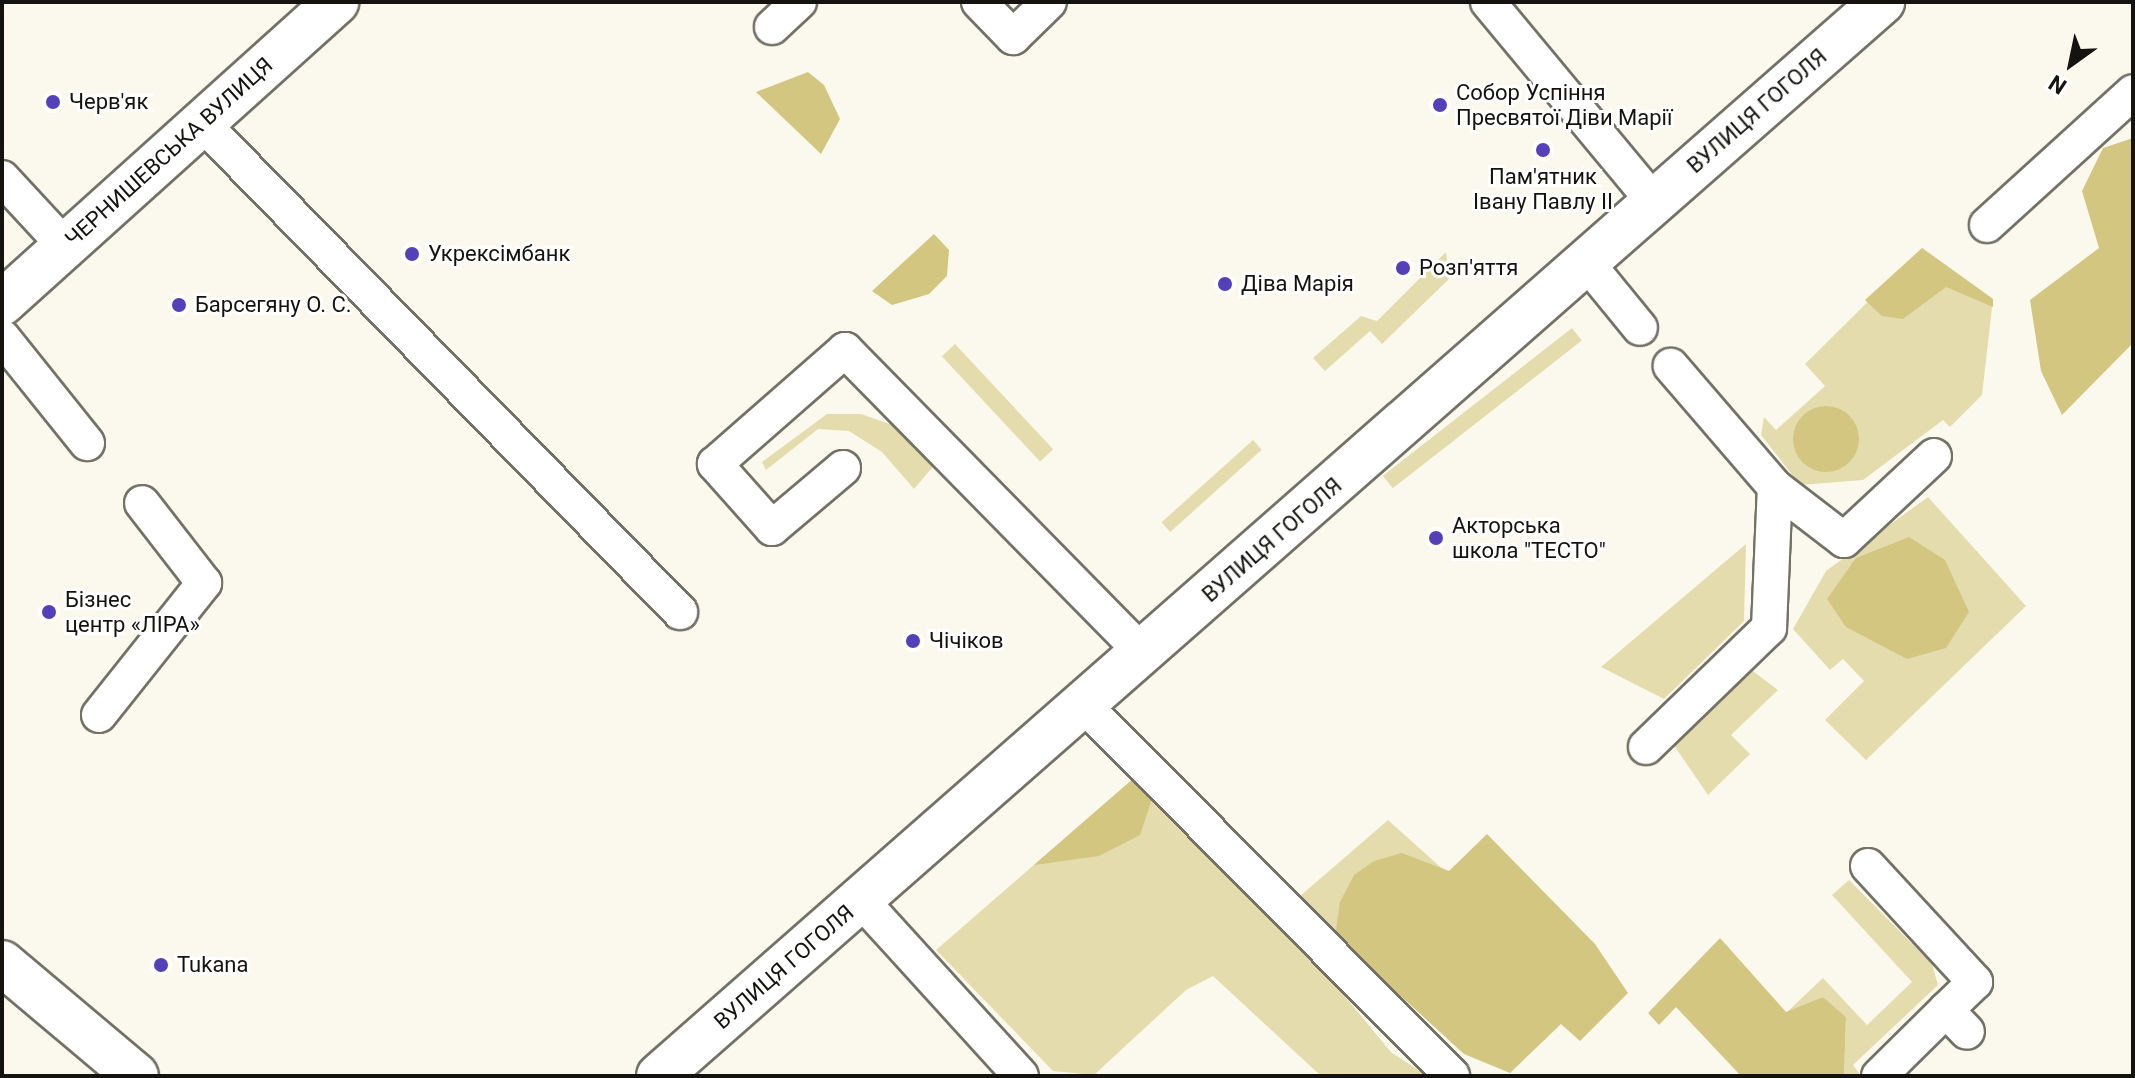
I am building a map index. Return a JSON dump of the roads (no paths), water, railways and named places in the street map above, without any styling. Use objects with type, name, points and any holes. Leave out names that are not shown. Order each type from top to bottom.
[{"type":"street","name":"ЧЕРНИШЕВСЬКА ВУЛИЦЯ","points":[[2,303],[336,2]]},
{"type":"street","name":"ВУЛИЦЯ ГОГОЛЯ","points":[[659,1076],[1882,2]]},
{"type":"street","points":[[2,963],[136,1076]]},
{"type":"lane","points":[[772,27],[799,2]]},
{"type":"lane","points":[[979,2],[1013,37],[1049,2]]},
{"type":"lane","points":[[1488,2],[1654,202]]},
{"type":"lane","points":[[1987,225],[2133,92]]},
{"type":"lane","points":[[202,123],[680,612]]},
{"type":"lane","points":[[2,178],[65,246]]},
{"type":"lane","points":[[1586,262],[1640,328]]},
{"type":"lane","points":[[2,337],[87,443]]},
{"type":"lane","points":[[843,468],[772,528],[715,464],[845,350],[1142,652]]},
{"type":"lane","points":[[1671,366],[1775,487],[1844,540],[1934,456]]},
{"type":"lane","points":[[1646,747],[1769,628],[1775,487]]},
{"type":"lane","points":[[99,715],[204,583],[142,503]]},
{"type":"lane","points":[[1083,704],[1452,1076]]},
{"type":"lane","points":[[1868,866],[1975,982],[1957,1021],[1879,1076]]},
{"type":"lane","points":[[860,899],[1021,1076]]},
{"type":"place","name":"Черв'як","points":[[53,102]]},
{"type":"place","name":"Собор Успіння Пресвятої Діви Марії","points":[[1440,105]]},
{"type":"place","name":"Пам'ятник Івану Павлу II","points":[[1543,150]]},
{"type":"place","name":"Укрексімбанк","points":[[412,254]]},
{"type":"place","name":"Розп'яття","points":[[1403,268]]},
{"type":"place","name":"Діва Марія","points":[[1225,284]]},
{"type":"place","name":"Барсегяну О. С.","points":[[179,305]]},
{"type":"place","name":"Акторська школа \"ТЕСТО\"","points":[[1436,538]]},
{"type":"place","name":"Бізнес центр «ЛІРА»","points":[[49,612]]},
{"type":"place","name":"Чічіков","points":[[913,641]]},
{"type":"place","name":"Tukana","points":[[161,965]]}]
